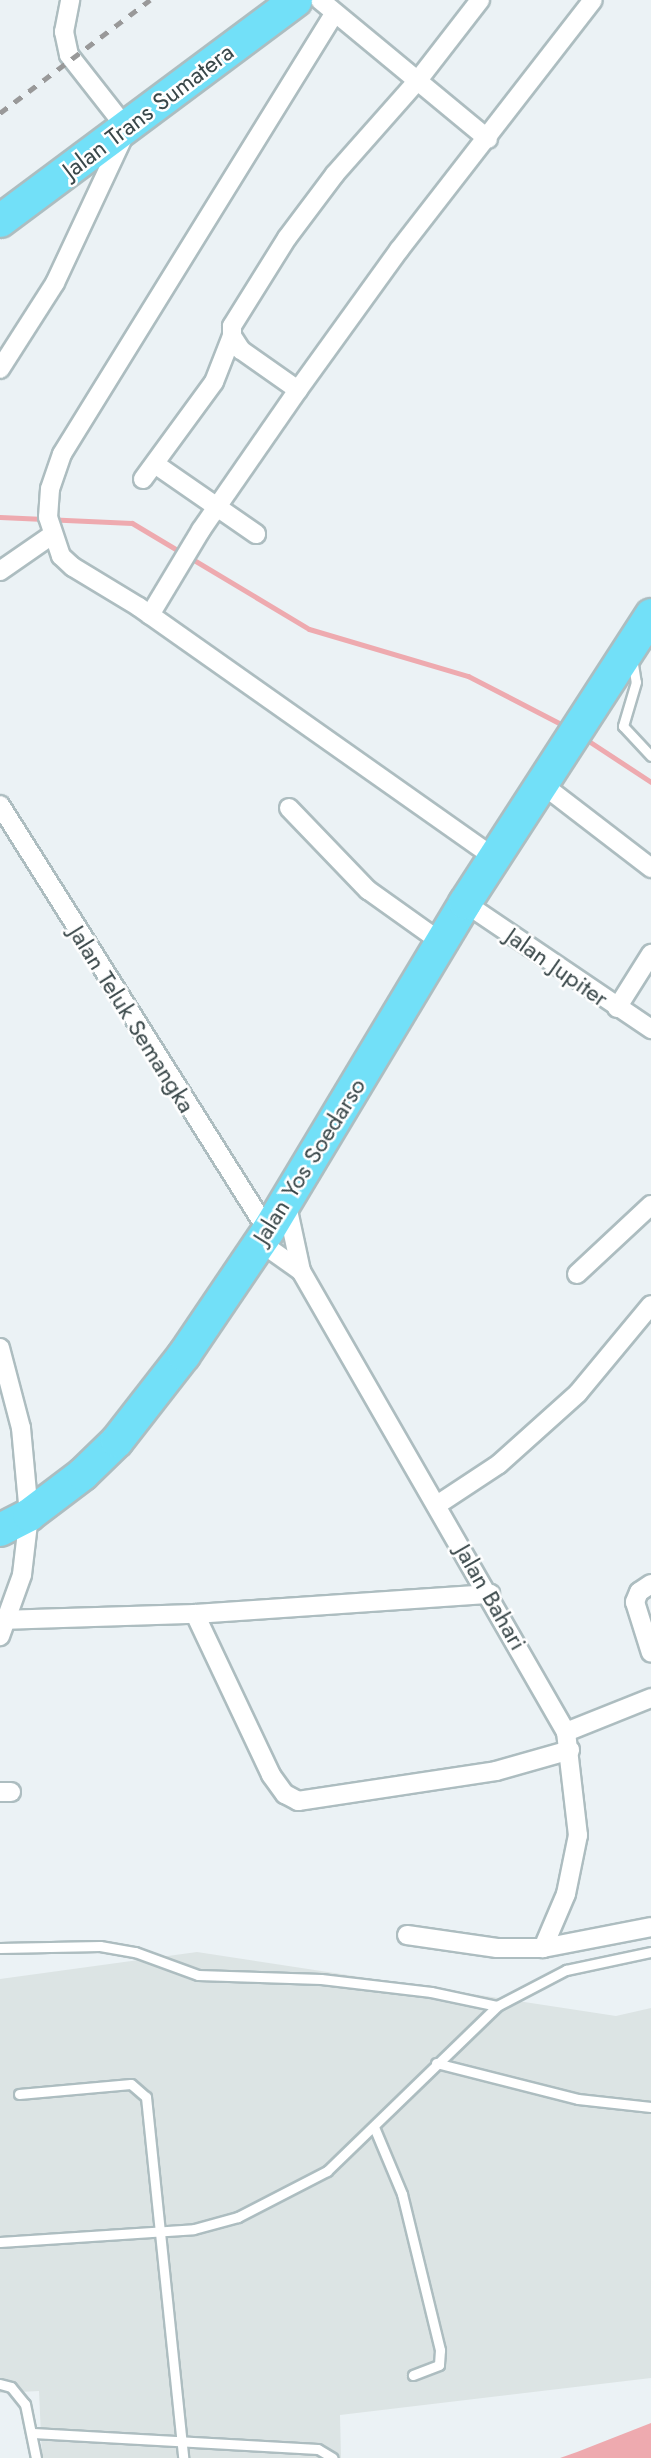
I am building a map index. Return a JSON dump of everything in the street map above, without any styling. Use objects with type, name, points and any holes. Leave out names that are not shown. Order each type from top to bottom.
[{"type":"highway","name":"Jalan Trans Sumatera","points":[[0,221],[298,1]]},
{"type":"highway","name":"Jalan Yos Soedarso","points":[[0,1531],[30,1515],[117,1441],[184,1355],[264,1236],[465,903],[650,621]]},
{"type":"street","points":[[0,369],[55,283],[127,129],[69,55],[64,32],[70,0]]},
{"type":"street","points":[[143,479],[214,383],[232,336],[232,326],[286,238],[335,174],[419,79],[480,0]]},
{"type":"street","points":[[150,615],[201,530],[298,390],[399,250],[488,139],[593,0]]},
{"type":"street","points":[[298,1],[334,14],[419,79],[488,139]]},
{"type":"street","points":[[334,14],[62,454],[50,489],[52,535],[73,567],[150,615],[495,858]]},
{"type":"street","points":[[232,336],[241,350],[298,390]]},
{"type":"street","points":[[155,464],[256,534]]},
{"type":"street","points":[[0,571],[52,535]]},
{"type":"street","points":[[542,784],[651,868]]},
{"type":"street","name":"Jalan Teluk Semangka","points":[[0,805],[264,1236]]},
{"type":"street","points":[[289,808],[368,890],[441,942]]},
{"type":"street","name":"Jalan Jupiter","points":[[465,903],[651,1029]]},
{"type":"street","points":[[617,1008],[651,954]]},
{"type":"street","name":"Jalan Bahari","points":[[286,1200],[301,1271]]},
{"type":"street","points":[[577,1275],[651,1205]]},
{"type":"street","name":"Jalan Bahari","points":[[264,1236],[301,1271],[490,1594],[568,1741],[578,1835],[566,1894],[543,1948]]},
{"type":"street","points":[[437,1505],[499,1464],[578,1393],[651,1305]]},
{"type":"street","points":[[0,1348],[21,1428],[30,1515],[22,1574],[0,1636]]},
{"type":"street","points":[[651,1584],[639,1592],[635,1602],[651,1653]]},
{"type":"street","points":[[4,1620],[195,1614],[490,1594]]},
{"type":"street","points":[[195,1614],[271,1775],[285,1794],[298,1801],[496,1771],[568,1741],[651,1698]]},
{"type":"street","points":[[407,1935],[497,1948],[543,1948],[651,1927]]},
{"type":"lane","points":[[629,652],[637,665],[636,682],[623,726],[631,739],[651,755]]},
{"type":"lane","points":[[0,1948],[100,1946],[135,1952],[177,1970],[222,1977],[321,1979],[431,1992],[497,2006]]},
{"type":"lane","points":[[0,2242],[194,2229],[237,2217],[298,2189],[327,2171],[497,2006],[566,1970],[651,1952]]},
{"type":"lane","points":[[436,2063],[578,2099],[651,2107]]},
{"type":"lane","points":[[19,2094],[138,2087],[149,2111],[183,2458]]},
{"type":"lane","points":[[374,2127],[402,2194],[440,2350],[439,2365],[413,2375]]},
{"type":"lane","points":[[0,2384],[11,2387],[25,2404],[36,2458]]},
{"type":"lane","points":[[33,2433],[123,2436],[183,2444],[318,2449],[333,2458]]},
{"type":"shaded area","points":[[197,1952],[616,2016],[651,2008],[651,2378],[340,2415],[341,2458],[42,2458],[39,2391],[0,2393],[0,1979]]},
{"type":"shaded area","points":[[651,2423],[651,2458],[560,2458],[577,2452]]},
{"type":"waterway","points":[[0,517],[132,523],[309,629],[468,676],[567,727]]},
{"type":"waterway","points":[[584,738],[651,782]]},
{"type":"railway","points":[[0,113],[150,0]]}]
